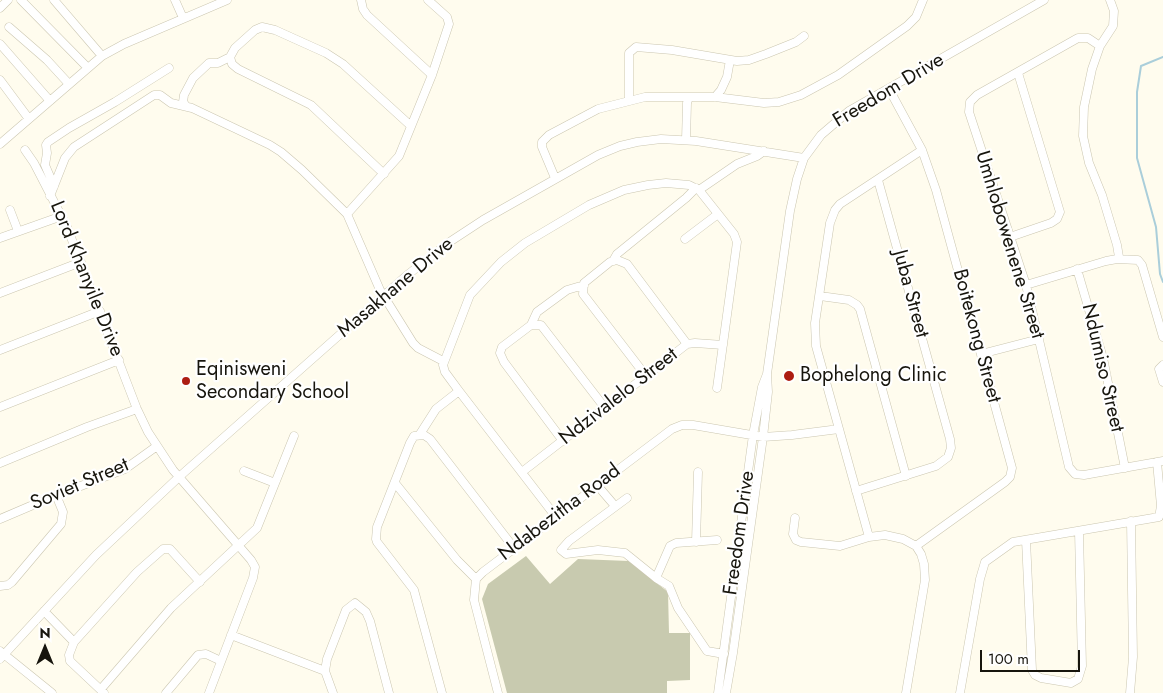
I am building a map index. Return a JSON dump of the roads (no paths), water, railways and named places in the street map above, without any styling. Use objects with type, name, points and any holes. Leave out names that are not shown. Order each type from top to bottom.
[{"type":"street","points":[[0,8],[8,0]]},
{"type":"street","points":[[21,0],[88,68]]},
{"type":"street","points":[[54,0],[102,56]]},
{"type":"street","points":[[175,0],[183,18]]},
{"type":"street","points":[[0,144],[102,56],[124,44],[227,0]]},
{"type":"street","points":[[361,0],[362,9],[367,15],[432,75]]},
{"type":"street","points":[[347,214],[399,156],[432,75],[449,24],[447,18],[428,0]]},
{"type":"street","points":[[555,178],[542,147],[544,140],[563,127],[598,109],[645,97],[716,97],[764,103],[779,102],[801,95],[838,75],[907,26],[916,17],[923,0]]},
{"type":"street","name":"Freedom Drive","points":[[718,693],[753,435],[766,374],[790,212],[797,179],[804,158],[821,135],[840,117],[1031,3],[1044,0]]},
{"type":"street","points":[[1110,0],[1114,11],[1114,26],[1100,46],[1092,69],[1085,102],[1084,143],[1113,230],[1119,252],[1117,259]]},
{"type":"street","points":[[10,27],[69,84]]},
{"type":"street","points":[[186,106],[183,102],[184,95],[193,78],[209,63],[218,63],[230,57],[235,48],[255,30],[262,28],[275,30],[326,53],[342,64],[411,126]]},
{"type":"street","points":[[629,101],[629,53],[636,47],[672,50],[730,60],[749,60],[796,42],[804,36]]},
{"type":"street","name":"Umhlobowenene Street","points":[[1100,46],[1088,38],[1080,38],[977,95],[968,106],[1026,286],[1070,469],[1075,474],[1081,475],[1160,461]]},
{"type":"street","points":[[0,44],[50,101]]},
{"type":"street","points":[[230,57],[232,64],[238,69],[312,107],[384,174]]},
{"type":"street","points":[[716,97],[727,77],[730,60]]},
{"type":"street","points":[[54,186],[45,165],[46,145],[48,142],[169,68]]},
{"type":"street","points":[[1010,237],[1052,223],[1057,219],[1060,212],[1018,73]]},
{"type":"street","points":[[0,80],[29,119]]},
{"type":"street","name":"Boitekong Street","points":[[889,88],[922,150],[936,190],[1012,465],[1012,472],[1005,482],[916,546]]},
{"type":"street","name":"Lord Khanyile Drive","points":[[209,693],[255,571],[252,562],[179,477],[157,446],[137,409],[81,262],[62,216],[50,196],[67,156],[74,147],[154,95],[159,94],[171,103],[186,106],[281,152],[347,214],[384,296],[416,346],[443,361]]},
{"type":"street","points":[[686,140],[687,103],[689,97]]},
{"type":"street","name":"Masakhane Drive","points":[[2,655],[102,549],[179,477],[406,276],[451,241],[555,178],[598,154],[620,146],[654,140],[686,140],[804,158]]},
{"type":"street","points":[[25,150],[33,160],[50,196]]},
{"type":"street","points":[[869,537],[815,341],[816,323],[830,223],[835,210],[840,204],[922,150]]},
{"type":"street","points":[[531,325],[537,312],[567,290],[584,285],[613,261],[617,254],[697,189],[737,164],[764,151]]},
{"type":"street","name":"Juba Street","points":[[856,491],[906,476],[943,462],[950,455],[951,443],[878,180]]},
{"type":"street","points":[[556,517],[444,370],[443,361],[470,295],[501,262],[525,243],[589,206],[624,190],[666,183],[688,185],[697,189],[734,234],[738,245],[717,388]]},
{"type":"street","points":[[10,210],[18,231]]},
{"type":"street","points":[[685,239],[718,214]]},
{"type":"street","points":[[0,238],[62,216]]},
{"type":"street","points":[[1026,286],[1106,261],[1117,259],[1136,260],[1141,263],[1163,337]]},
{"type":"street","points":[[613,261],[622,261],[627,264],[687,344]]},
{"type":"street","points":[[0,293],[81,262]]},
{"type":"street","name":"Ndumiso Street","points":[[1077,270],[1103,358],[1125,468]]},
{"type":"street","points":[[584,285],[585,298],[646,376]]},
{"type":"street","points":[[820,296],[849,300],[860,309],[906,476]]},
{"type":"street","points":[[0,350],[100,311]]},
{"type":"street","points":[[563,441],[500,356],[502,347],[531,325],[537,324],[543,327],[605,408]]},
{"type":"street","points":[[981,354],[1039,339]]},
{"type":"street","name":"Ndzivalelo Street","points":[[522,472],[687,344],[723,346]]},
{"type":"street","points":[[0,407],[119,360]]},
{"type":"street","points":[[1163,365],[1160,369],[1163,382]]},
{"type":"street","name":"Freedom Drive","points":[[726,693],[763,437],[768,392],[766,374]]},
{"type":"street","points":[[442,693],[414,590],[376,539],[377,527],[412,439],[420,434],[436,409],[459,391]]},
{"type":"street","points":[[0,463],[87,427],[137,409]]},
{"type":"street","name":"Ndabezitha Road","points":[[476,579],[514,548],[676,427],[693,425],[763,437],[839,429]]},
{"type":"street","points":[[420,434],[430,439],[514,548]]},
{"type":"street","points":[[200,582],[170,549],[163,549],[137,572],[74,642],[70,661],[102,691],[171,608],[200,582],[238,546],[248,538],[258,527],[294,436]]},
{"type":"street","name":"Soviet Street","points":[[0,519],[56,495],[126,469],[157,446]]},
{"type":"street","points":[[960,693],[984,565],[990,557],[1009,544],[1155,518],[1160,514],[1160,461]]},
{"type":"street","points":[[244,471],[275,483]]},
{"type":"street","points":[[696,542],[698,472]]},
{"type":"street","points":[[395,483],[457,560],[476,579],[474,600],[498,693]]},
{"type":"street","points":[[597,485],[615,506]]},
{"type":"street","points":[[0,586],[8,585],[12,582],[61,524],[63,512],[56,495]]},
{"type":"street","points":[[627,498],[569,541],[561,550],[568,554],[598,550],[622,552],[670,588],[678,608],[707,651],[724,654]]},
{"type":"street","points":[[795,518],[793,534],[796,540],[800,542],[840,546],[869,537],[891,536],[916,546],[924,560],[925,580],[906,693]]},
{"type":"street","points":[[1130,693],[1133,657],[1131,521]]},
{"type":"street","points":[[1026,540],[1032,670],[1035,675],[1041,678],[1071,683],[1078,679],[1082,666],[1079,531]]},
{"type":"street","points":[[656,578],[669,546],[676,543],[717,540]]},
{"type":"street","points":[[332,693],[325,671],[331,646],[346,610],[351,604],[357,604],[366,612],[370,621],[389,693]]},
{"type":"street","points":[[44,611],[74,642]]},
{"type":"street","points":[[231,635],[325,671]]},
{"type":"street","points":[[166,693],[198,655],[206,654],[221,660]]},
{"type":"street","points":[[2,655],[52,693]]},
{"type":"waterway","points":[[1163,57],[1141,66],[1137,92],[1137,158],[1156,227],[1160,274],[1163,282]]},
{"type":"place","name":"Bophelong Clinic","points":[[789,376]]},
{"type":"place","name":"Eqinisweni Secondary School","points":[[186,381]]}]
